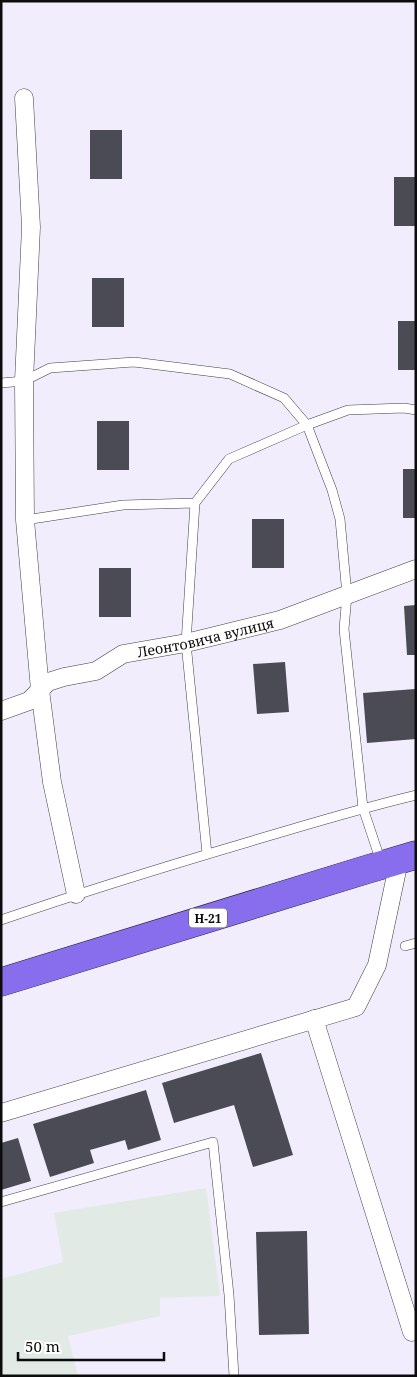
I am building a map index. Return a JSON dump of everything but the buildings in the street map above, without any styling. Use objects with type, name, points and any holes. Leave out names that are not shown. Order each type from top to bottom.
[{"type":"main road","name":"Н-21","points":[[1,982],[399,860]]},
{"type":"street","points":[[24,98],[31,228],[24,381],[25,520],[40,690],[52,782],[76,894]]},
{"type":"street","name":"Леонтовича вулиця","points":[[1,711],[29,701],[48,682],[96,671],[123,654],[186,643],[280,620],[416,569]]},
{"type":"street","points":[[1,1113],[356,1006],[377,965],[399,860]]},
{"type":"street","points":[[314,1019],[412,1332]]},
{"type":"lane","points":[[1,384],[24,381],[50,368],[134,362],[230,374],[284,398],[307,425],[332,490],[340,519],[347,595],[344,629],[363,808],[399,860]]},
{"type":"lane","points":[[207,854],[186,643],[195,502],[229,459],[307,425],[348,410],[404,408],[416,410]]},
{"type":"lane","points":[[25,520],[123,505],[195,502]]},
{"type":"lane","points":[[1,920],[76,894],[207,854],[363,808],[416,795]]},
{"type":"lane","points":[[405,946],[416,942]]},
{"type":"lane","points":[[1,1202],[213,1142],[229,1295],[234,1376]]},
{"type":"shaded area","points":[[206,1188],[220,1296],[160,1298],[160,1316],[68,1336],[78,1376],[1,1376],[1,1279],[63,1262],[54,1213]]}]
